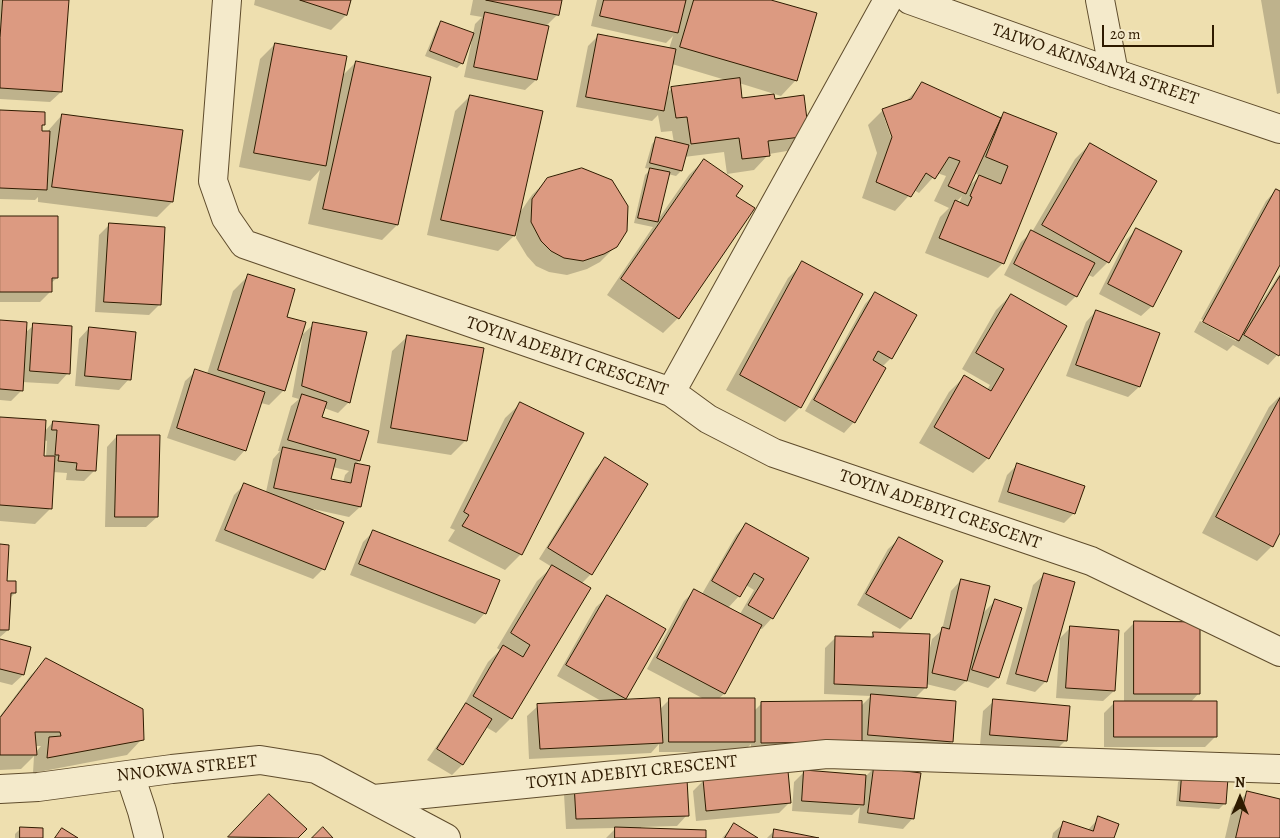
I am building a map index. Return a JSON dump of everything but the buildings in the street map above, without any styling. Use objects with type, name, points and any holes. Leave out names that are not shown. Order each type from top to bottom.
[{"type":"street","name":"TOYIN ADEBIYI CRESCENT","points":[[227,0],[213,181],[226,218],[244,244],[671,392],[708,418],[774,453],[1091,562],[1280,652]]},
{"type":"street","points":[[671,392],[888,0]]},
{"type":"street","name":"TAIWO AKINSANYA STREET","points":[[910,0],[1114,73],[1280,129]]},
{"type":"street","points":[[1100,0],[1114,73]]},
{"type":"street","name":"TOYIN ADEBIYI CRESCENT","points":[[374,799],[827,754],[1280,769]]},
{"type":"street","name":"NNOKWA STREET","points":[[0,789],[38,787],[260,760],[316,769],[446,838]]},
{"type":"street","points":[[130,775],[149,838]]}]
